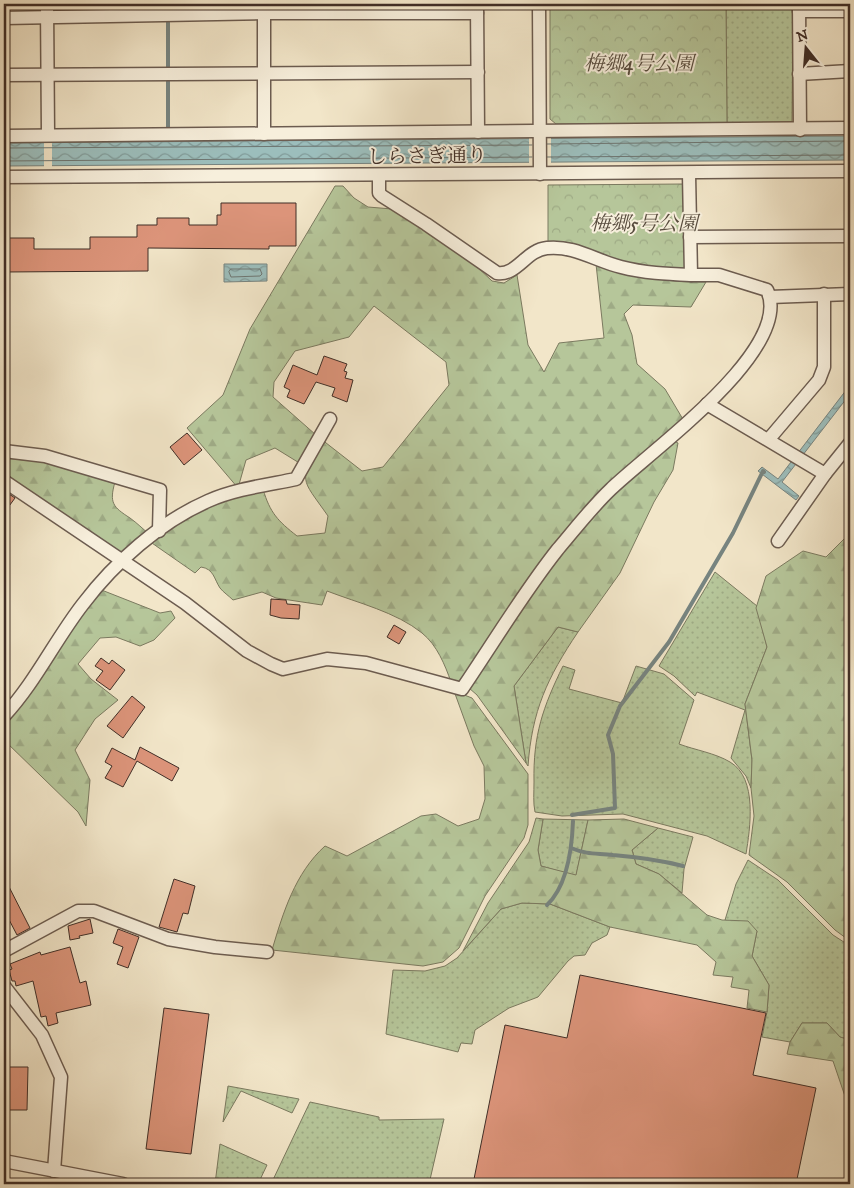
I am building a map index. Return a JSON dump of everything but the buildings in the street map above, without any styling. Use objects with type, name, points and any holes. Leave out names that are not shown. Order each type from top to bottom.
[{"type":"street","points":[[47,4],[48,135]]},
{"type":"street","points":[[540,4],[540,169]]},
{"type":"street","points":[[800,130],[799,7],[850,11]]},
{"type":"street","points":[[264,8],[264,134]]},
{"type":"street","points":[[4,18],[264,8],[477,8],[478,132]]},
{"type":"street","points":[[799,74],[850,71]]},
{"type":"street","points":[[4,75],[478,72]]},
{"type":"street","points":[[4,136],[478,132],[540,135],[850,128]]},
{"type":"street","name":"しらさぎ通り","points":[[4,177],[379,176],[540,169],[689,174],[850,171]]},
{"type":"street","points":[[689,174],[691,276]]},
{"type":"street","points":[[4,481],[185,603],[247,651],[271,664],[282,668],[327,660],[366,663],[462,689],[522,597],[558,549],[610,490],[707,404],[741,368],[766,331],[772,311],[770,297],[768,290],[719,275],[691,276],[654,273],[620,267],[568,248],[536,250],[509,272],[497,273],[382,196],[379,193],[379,176]]},
{"type":"street","points":[[690,237],[850,236]]},
{"type":"street","points":[[769,439],[819,380],[824,366],[824,294]]},
{"type":"street","points":[[770,297],[850,294]]},
{"type":"street","points":[[707,404],[769,439],[825,474]]},
{"type":"street","points":[[4,716],[19,699],[82,605],[123,562],[159,531],[189,510],[208,501],[296,479],[330,419]]},
{"type":"street","points":[[778,541],[825,474],[850,443]]},
{"type":"street","points":[[4,452],[45,456],[160,490],[159,531]]},
{"type":"street","points":[[4,951],[78,911],[94,911],[168,939],[215,947],[267,952]]},
{"type":"street","points":[[4,986],[42,1035],[61,1077],[54,1172]]},
{"type":"street","points":[[4,1161],[123,1184]]},
{"type":"green space","name":"梅郷4号公園","points":[[550,4],[726,4],[727,123],[556,124],[550,119]]},
{"type":"green space","points":[[726,4],[793,4],[792,122],[727,123]]},
{"type":"green space","name":"梅郷5号公園","points":[[683,184],[685,270],[648,268],[548,243],[548,185]]},
{"type":"green space","points":[[335,186],[343,186],[354,198],[368,207],[392,209],[431,232],[472,262],[492,281],[504,283],[517,275],[528,345],[544,372],[559,343],[604,338],[596,264],[650,278],[706,282],[691,307],[633,305],[624,314],[632,335],[637,364],[665,389],[684,421],[607,489],[460,683],[451,682],[432,643],[422,633],[401,619],[327,591],[322,605],[276,598],[262,592],[233,600],[220,588],[209,570],[201,567],[195,573],[149,541],[208,504],[263,489],[276,516],[297,536],[325,533],[328,516],[312,493],[306,479],[309,464],[321,439],[362,471],[383,467],[449,385],[446,362],[374,306],[349,337],[295,351],[274,382],[273,397],[316,435],[301,464],[275,448],[246,460],[238,488],[187,428],[223,395],[250,329]]},
{"type":"green space","points":[[674,441],[678,443],[673,470],[654,502],[620,573],[578,632],[558,627],[514,686],[526,763],[477,695],[469,688],[513,615],[611,491]]},
{"type":"green space","points":[[4,458],[44,462],[115,482],[112,495],[114,504],[149,534],[123,558],[4,479]]},
{"type":"green space","points":[[850,533],[850,941],[835,930],[787,882],[749,855],[754,816],[751,788],[752,760],[745,704],[767,647],[756,608],[766,576],[803,551],[826,557]]},
{"type":"green space","points":[[715,572],[757,606],[767,647],[745,704],[752,760],[751,788],[746,776],[731,758],[745,710],[697,692],[695,696],[674,676],[659,666]]},
{"type":"green space","points":[[99,589],[160,613],[171,611],[175,618],[154,640],[140,646],[116,637],[100,638],[78,664],[91,679],[118,700],[95,719],[75,750],[90,780],[86,826],[78,812],[4,740],[4,720]]},
{"type":"green space","points":[[558,627],[578,632],[550,680],[537,712],[528,766],[514,686]]},
{"type":"green space","points":[[563,666],[575,670],[569,689],[622,703],[636,666],[664,674],[694,700],[679,744],[718,756],[730,762],[739,770],[745,780],[750,805],[746,854],[707,836],[623,814],[562,816],[535,812],[534,765],[537,735],[545,708]]},
{"type":"green space","points":[[454,691],[472,698],[528,774],[528,825],[524,838],[485,896],[459,948],[443,962],[423,966],[272,950],[291,894],[306,868],[325,846],[347,856],[421,816],[436,814],[458,826],[479,819],[485,799],[484,766],[474,746]]},
{"type":"green space","points":[[536,818],[543,819],[538,850],[541,866],[576,875],[588,820],[624,819],[658,828],[632,850],[636,864],[659,874],[707,915],[722,920],[748,921],[757,931],[752,956],[769,985],[767,1012],[747,1008],[749,990],[731,987],[733,977],[713,975],[716,962],[697,945],[610,927],[550,904],[522,903],[501,909],[463,951],[488,903],[529,842]]},
{"type":"green space","points":[[543,819],[588,820],[576,876],[541,866],[538,850]]},
{"type":"green space","points":[[658,828],[693,837],[684,869],[682,893],[659,874],[636,864],[632,850]]},
{"type":"green space","points":[[748,860],[778,880],[833,935],[850,946],[850,1040],[840,1037],[827,1023],[802,1023],[790,1042],[762,1037],[767,1012],[769,985],[752,956],[757,931],[725,920],[736,884]]},
{"type":"green space","points":[[522,903],[550,904],[610,927],[607,935],[592,943],[585,955],[574,956],[568,961],[538,997],[509,1008],[475,1030],[472,1044],[461,1043],[458,1052],[386,1034],[393,970],[425,971],[445,966],[457,958],[501,909]]},
{"type":"green space","points":[[802,1023],[827,1023],[840,1037],[850,1040],[850,1111],[833,1061],[787,1054],[790,1042]]},
{"type":"green space","points":[[228,1086],[299,1099],[292,1113],[241,1091],[223,1122]]},
{"type":"green space","points":[[310,1102],[379,1117],[379,1120],[444,1119],[429,1184],[271,1184]]},
{"type":"green space","points":[[220,1144],[267,1165],[258,1184],[215,1184]]},
{"type":"water","points":[[850,136],[850,160],[4,166],[4,143]]},
{"type":"water","points":[[224,264],[267,264],[267,281],[224,282]]},
{"type":"water","points":[[850,385],[850,394],[782,482],[799,496],[796,500],[758,471],[762,467],[778,479]]},
{"type":"pier","points":[[551,137],[551,164],[529,164],[529,138]]},
{"type":"pier","points":[[44,141],[52,141],[52,167],[44,167]]},
{"type":"waterway","points":[[168,22],[168,69]]},
{"type":"waterway","points":[[168,80],[168,127]]},
{"type":"waterway","points":[[572,815],[615,808],[613,754],[608,735],[620,706],[669,642],[733,533],[764,472]]},
{"type":"waterway","points":[[547,905],[554,897],[564,877],[570,854],[573,821]]},
{"type":"waterway","points":[[571,848],[587,853],[640,858],[683,866]]}]
